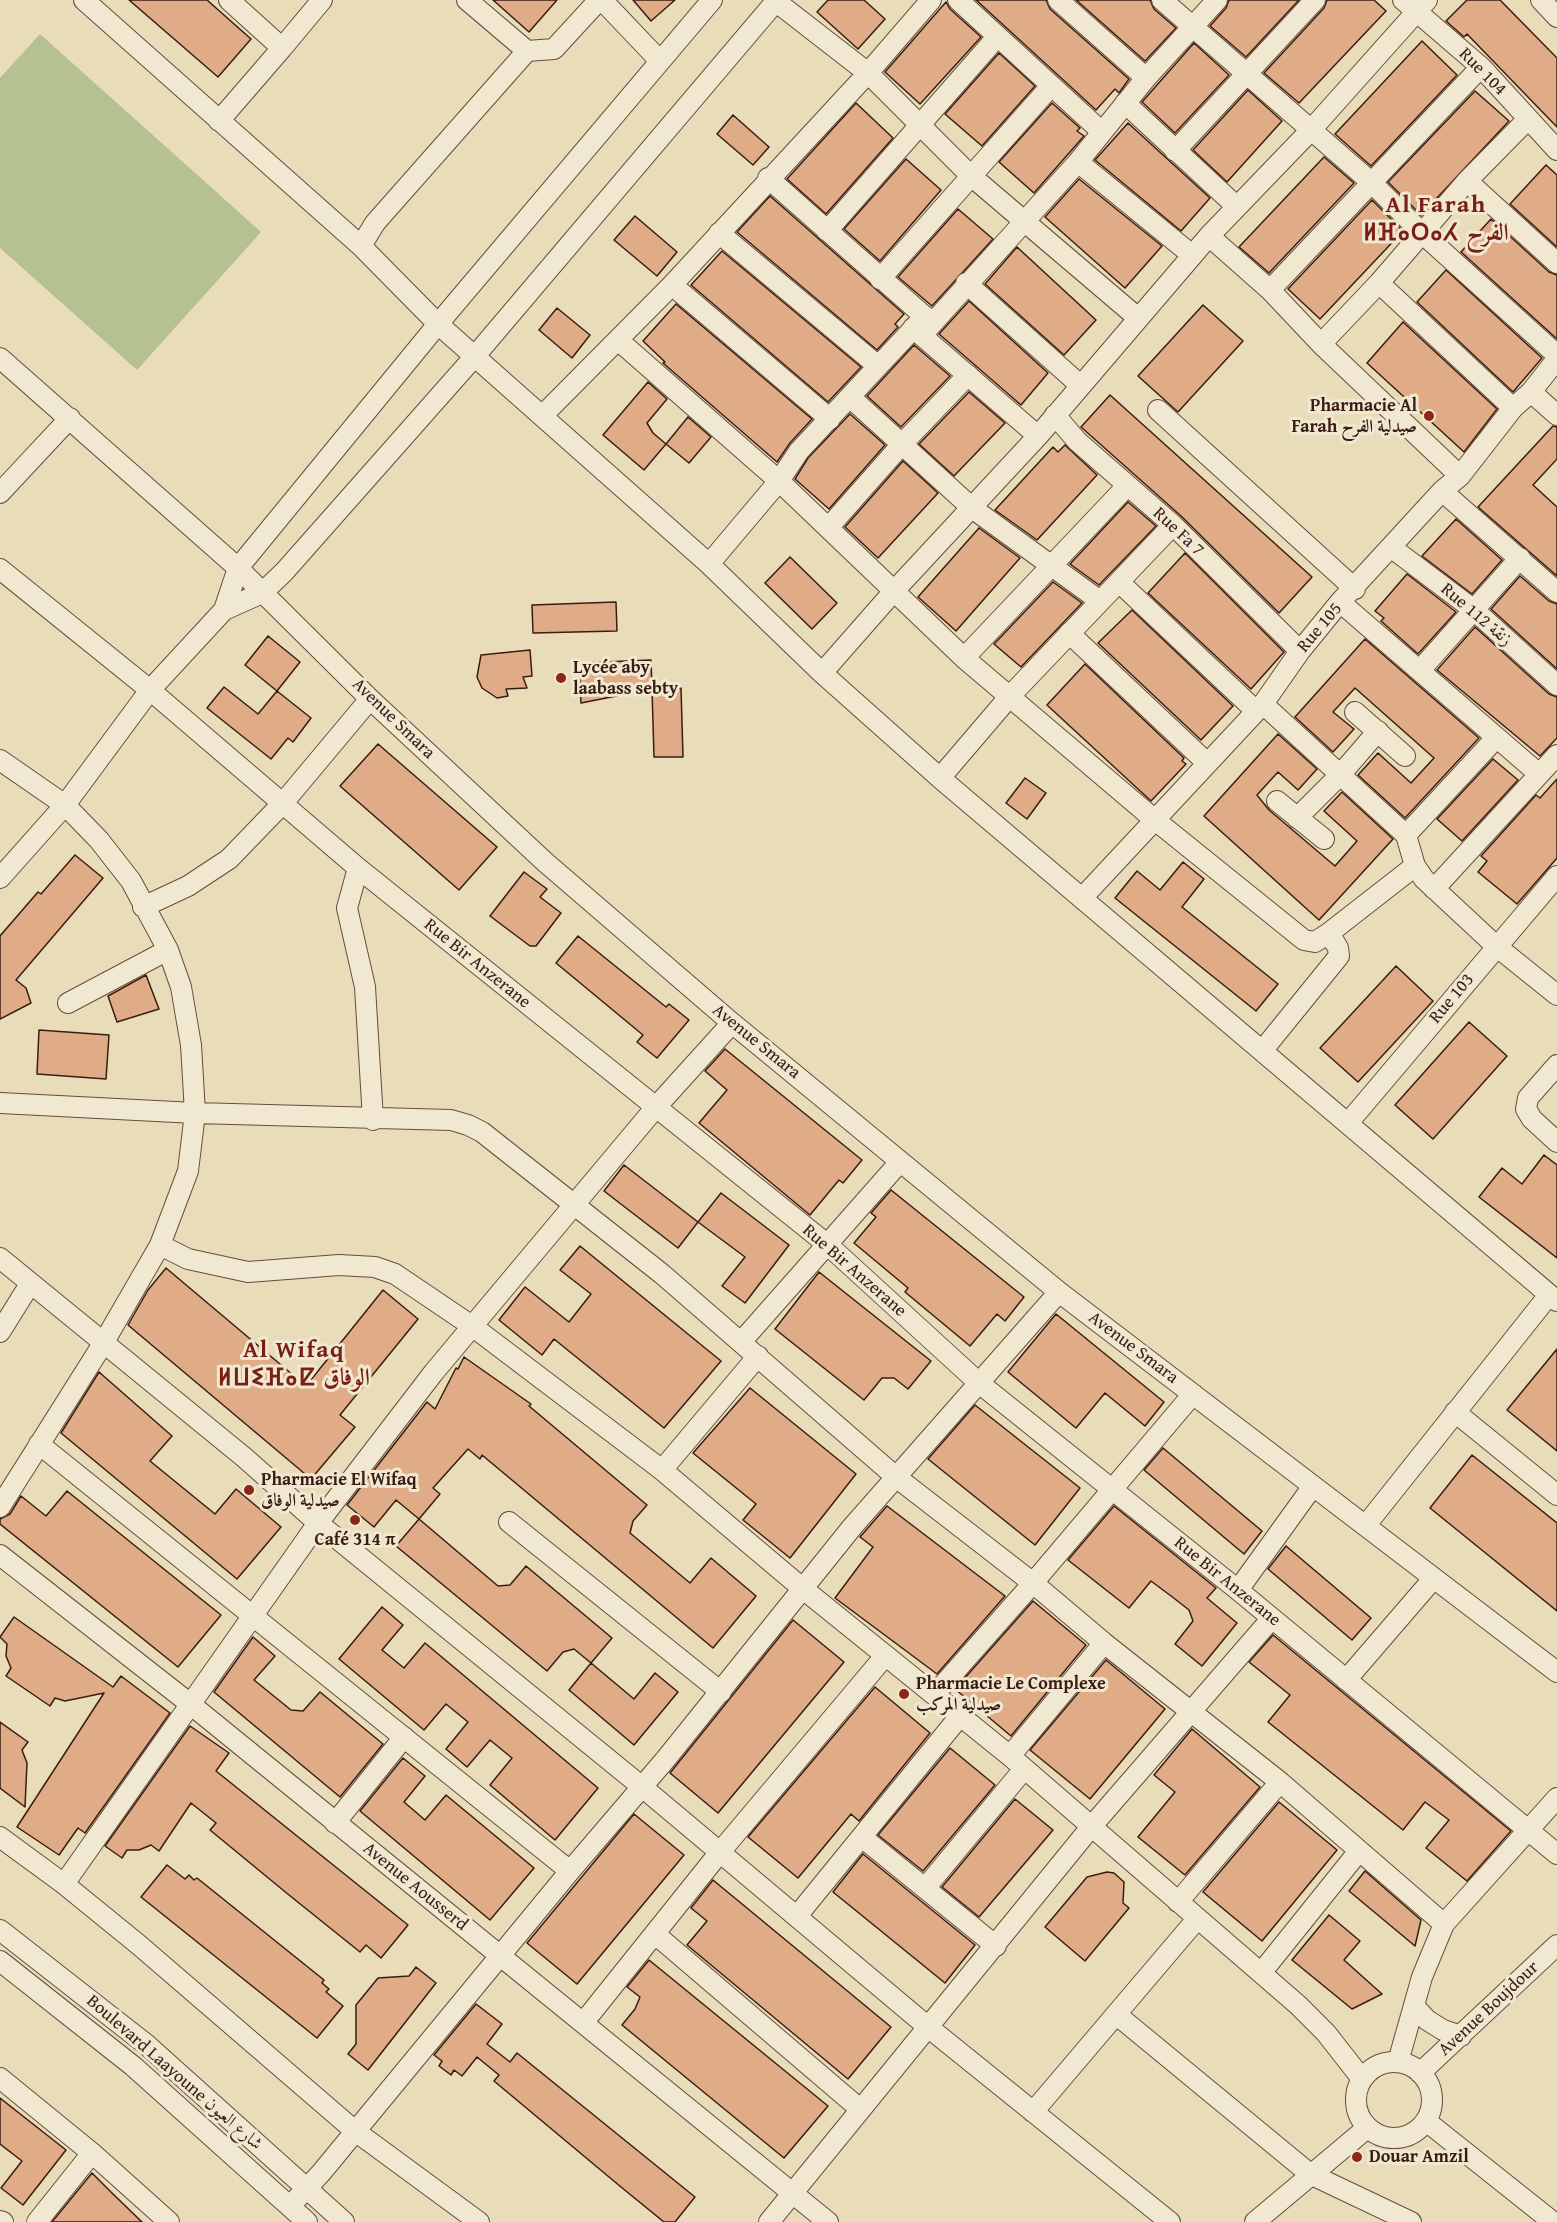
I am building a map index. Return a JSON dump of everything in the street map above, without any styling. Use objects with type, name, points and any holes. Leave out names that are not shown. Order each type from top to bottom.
[{"type":"street","points":[[229,0],[282,48]]},
{"type":"street","points":[[219,121],[322,0]]},
{"type":"street","points":[[467,0],[527,51]]},
{"type":"street","points":[[361,246],[375,223],[527,51],[554,49],[601,0],[660,61]]},
{"type":"street","points":[[224,610],[238,568],[438,324],[712,0]]},
{"type":"street","points":[[0,878],[65,805],[150,690],[224,610],[262,593],[284,572],[475,356],[776,0],[868,73],[970,175],[1138,318]]},
{"type":"street","points":[[542,416],[672,285],[768,178],[868,73],[932,0]]},
{"type":"street","points":[[958,0],[1102,132]]},
{"type":"street","points":[[1058,0],[1146,78]]},
{"type":"street","points":[[1162,0],[1371,182],[1422,233],[1557,357]]},
{"type":"street","points":[[709,564],[779,481],[799,451],[878,366],[923,326],[1025,221],[1078,162],[1146,78],[1217,0]]},
{"type":"street","points":[[1175,151],[1315,0]]},
{"type":"street","points":[[1541,0],[1557,17]]},
{"type":"street","points":[[87,1],[361,246],[438,324],[709,564],[822,673],[940,778],[1553,1298],[1455,1412],[1366,1525]]},
{"type":"street","points":[[822,673],[894,591],[1038,436],[1236,206],[1311,130],[1416,4]]},
{"type":"street","name":"Rue 104","points":[[1416,4],[1481,67],[1557,150]]},
{"type":"street","points":[[827,231],[998,37]]},
{"type":"street","points":[[1270,290],[1481,67]]},
{"type":"street","points":[[879,279],[1051,86]]},
{"type":"street","points":[[1125,104],[1236,206]]},
{"type":"street","points":[[1321,344],[1379,283],[1467,181],[1528,120]]},
{"type":"street","points":[[1078,162],[1192,255]]},
{"type":"street","points":[[768,178],[879,279],[968,375],[1038,436]]},
{"type":"street","points":[[1467,181],[1557,263]]},
{"type":"street","points":[[719,233],[878,366]]},
{"type":"street","points":[[1209,236],[1270,290],[1321,344],[1460,476]]},
{"type":"street","points":[[966,283],[1080,386]]},
{"type":"street","points":[[1379,283],[1513,408]]},
{"type":"street","points":[[672,285],[830,419]]},
{"type":"street","points":[[618,340],[779,481],[964,658],[1155,820],[1304,940],[1315,942],[1329,933],[1415,866]]},
{"type":"street","name":"Rue 105","points":[[1082,898],[1259,707],[1340,602],[1355,589],[1442,491],[1460,476],[1513,408],[1531,392],[1557,357]]},
{"type":"street","name":"Avenue Smara","points":[[0,358],[238,568],[370,699],[545,862],[732,1023],[899,1163],[1059,1292],[1557,1672]]},
{"type":"street","points":[[828,528],[903,443],[968,375]]},
{"type":"street","points":[[1531,392],[1557,415]]},
{"type":"street","points":[[850,397],[972,508],[1054,565],[1100,601]]},
{"type":"street","points":[[1158,410],[1355,589]]},
{"type":"street","name":"Rue Fa 7","points":[[1055,415],[1077,441],[1173,525],[1300,651]]},
{"type":"street","points":[[0,493],[70,418]]},
{"type":"street","points":[[964,658],[1127,486]]},
{"type":"street","points":[[1442,491],[1557,592]]},
{"type":"street","points":[[940,778],[1010,696],[1173,525]]},
{"type":"street","name":"Rue 112 زنقة","points":[[1392,548],[1473,610],[1557,685]]},
{"type":"street","points":[[1421,669],[1520,558]]},
{"type":"street","name":"Rue Bir Anzerane","points":[[0,569],[150,690],[358,868],[828,1245],[980,1383],[1238,1590],[1557,1854]]},
{"type":"street","points":[[1119,582],[1406,835],[1415,866],[1434,889],[1496,946],[1557,994]]},
{"type":"street","points":[[1340,602],[1421,669],[1539,774]]},
{"type":"street","points":[[1069,633],[1206,762]]},
{"type":"street","points":[[143,907],[211,873],[250,839],[370,699]]},
{"type":"street","points":[[1355,712],[1405,756]]},
{"type":"street","points":[[1297,818],[1340,775],[1378,731]]},
{"type":"street","points":[[1406,835],[1496,738]]},
{"type":"street","points":[[1434,889],[1557,755]]},
{"type":"street","points":[[0,760],[65,805],[99,840],[124,873],[168,950],[181,987],[191,1045],[195,1113],[188,1171],[160,1245],[104,1342],[0,1507]]},
{"type":"street","points":[[1277,801],[1324,839]]},
{"type":"street","points":[[358,868],[347,908],[365,987],[373,1120]]},
{"type":"street","name":"Rue 103","points":[[1348,1123],[1496,946],[1555,881]]},
{"type":"street","points":[[1262,1051],[1339,956],[1338,948],[1329,933]]},
{"type":"street","points":[[68,1003],[168,950]]},
{"type":"street","points":[[64,1884],[189,1703],[254,1616],[318,1523],[472,1326],[656,1107],[732,1023]]},
{"type":"street","points":[[1557,1065],[1528,1098],[1526,1109],[1539,1127],[1557,1142]]},
{"type":"street","points":[[0,1103],[373,1120],[451,1120],[468,1125],[576,1205],[758,1356],[896,1477],[1033,1583],[1104,1643],[1280,1782],[1444,1924]]},
{"type":"street","points":[[741,1342],[899,1163]]},
{"type":"street","points":[[160,1245],[188,1259],[248,1272],[339,1265],[375,1267],[395,1274],[472,1326],[662,1470],[802,1588],[1017,1763],[1261,1973],[1326,2033],[1362,2079]]},
{"type":"street","points":[[0,1258],[104,1342],[318,1523],[642,1786],[928,2027],[1170,2222]]},
{"type":"street","points":[[0,1332],[30,1284]]},
{"type":"street","points":[[290,2206],[721,1692],[802,1588],[1059,1292]]},
{"type":"street","points":[[662,1470],[758,1356]]},
{"type":"street","points":[[934,1694],[1033,1583],[1193,1394]]},
{"type":"street","points":[[1455,1412],[1557,1495]]},
{"type":"street","points":[[39,1444],[570,1871]]},
{"type":"street","points":[[1238,1590],[1313,1486]]},
{"type":"street","points":[[509,1522],[721,1692]]},
{"type":"street","name":"Avenue Aousserd","points":[[0,1555],[189,1703],[828,2222]]},
{"type":"street","points":[[1346,1680],[1433,1579]]},
{"type":"street","points":[[769,2222],[1091,1827],[1272,1618]]},
{"type":"street","points":[[926,1887],[1104,1643]]},
{"type":"street","points":[[583,2023],[720,1852],[885,1656]]},
{"type":"street","points":[[797,1916],[863,1838],[960,1716]]},
{"type":"street","points":[[335,1822],[404,1737]]},
{"type":"street","points":[[1178,1902],[1280,1782]]},
{"type":"street","points":[[1398,2062],[1425,1969],[1444,1924],[1530,1831],[1557,1798]]},
{"type":"street","points":[[0,1837],[64,1884],[229,2021],[355,2131],[479,2222]]},
{"type":"street","points":[[863,1838],[996,1946]]},
{"type":"street","points":[[1261,1973],[1359,1851]]},
{"type":"street","points":[[1033,2112],[1197,1919]]},
{"type":"street","name":"Boulevard Laayoune شارع العيون","points":[[0,1930],[147,2045],[344,2222]]},
{"type":"street","points":[[655,1934],[860,2109]]},
{"type":"street","points":[[2,1968],[21,1946]]},
{"type":"street","name":"Avenue Boujdour","points":[[1420,2073],[1557,1946]]},
{"type":"street","name":"Boulevard Laayoune شارع العيون","points":[[2,1968],[141,2073],[307,2222]]},
{"type":"street","points":[[1414,2006],[1427,2020],[1443,2030],[1461,2036]]},
{"type":"street","points":[[1117,2015],[1310,2174],[1411,2222]]},
{"type":"street","points":[[1398,2062],[1410,2065],[1428,2083],[1432,2096],[1431,2109],[1426,2121],[1417,2131],[1404,2137],[1391,2138],[1378,2135],[1367,2127],[1356,2109],[1357,2088],[1362,2079],[1377,2066],[1398,2062]]},
{"type":"street","points":[[0,2078],[92,2153],[169,2222]]},
{"type":"street","points":[[1426,2121],[1553,2222],[1557,2214]]},
{"type":"street","points":[[1255,2222],[1367,2127]]},
{"type":"street","points":[[37,2222],[92,2153]]},
{"type":"green space","points":[[40,34],[261,232],[137,370],[0,248],[0,78]]},
{"type":"building","points":[[129,0],[207,0],[251,39],[218,77]]},
{"type":"building","points":[[493,0],[557,0],[529,32]]},
{"type":"building","points":[[633,0],[675,0],[651,21]]},
{"type":"building","points":[[828,0],[864,0],[885,19],[858,49],[817,12]]},
{"type":"building","points":[[976,0],[1046,0],[1050,9],[1129,79],[1119,93],[1115,89],[1096,110]]},
{"type":"building","points":[[1076,0],[1150,0],[1154,9],[1176,28],[1145,61]]},
{"type":"building","points":[[1229,0],[1299,0],[1246,57],[1210,26],[1226,8]]},
{"type":"building","points":[[1327,0],[1374,0],[1386,11],[1299,103],[1264,73],[1324,8]]},
{"type":"building","points":[[1467,0],[1500,0],[1557,58],[1557,127],[1467,34],[1464,37],[1446,21]]},
{"type":"building","points":[[946,2],[950,9],[981,37],[920,104],[885,72]]},
{"type":"building","points":[[1422,41],[1457,75],[1371,166],[1335,134]]},
{"type":"building","points":[[1194,43],[1229,75],[1175,133],[1142,102]]},
{"type":"building","points":[[999,53],[1035,86],[982,146],[945,114]]},
{"type":"building","points":[[1248,90],[1282,121],[1227,182],[1193,150]]},
{"type":"building","points":[[1475,91],[1509,121],[1421,215],[1388,182]]},
{"type":"building","points":[[856,103],[893,138],[826,214],[787,179]]},
{"type":"building","points":[[1052,103],[1080,128],[1077,131],[1084,136],[1034,193],[999,162]]},
{"type":"building","points":[[733,115],[769,147],[753,165],[717,134]]},
{"type":"building","points":[[1128,123],[1210,198],[1181,231],[1095,160]]},
{"type":"building","points":[[1324,157],[1354,183],[1269,273],[1239,247]]},
{"type":"building","points":[[906,159],[941,190],[880,261],[844,229]]},
{"type":"building","points":[[1546,165],[1557,175],[1557,247],[1510,204]]},
{"type":"building","points":[[1079,179],[1162,246],[1125,288],[1045,217]]},
{"type":"building","points":[[770,196],[904,314],[895,324],[898,327],[877,350],[737,232]]},
{"type":"building","points":[[1372,200],[1403,231],[1320,319],[1288,289]]},
{"type":"building","points":[[958,209],[993,239],[932,306],[898,277]]},
{"type":"building","points":[[635,216],[677,252],[657,276],[614,240]]},
{"type":"building","points":[[1491,219],[1549,272],[1557,275],[1557,339],[1461,252]]},
{"type":"building","points":[[1017,247],[1096,320],[1064,355],[985,284]]},
{"type":"building","points":[[722,251],[861,367],[828,402],[691,285]]},
{"type":"building","points":[[1446,270],[1542,358],[1513,392],[1417,302]]},
{"type":"building","points":[[969,301],[1048,373],[1021,405],[939,334]]},
{"type":"building","points":[[676,304],[812,419],[790,443],[777,462],[663,363],[665,362],[643,341]]},
{"type":"building","points":[[1203,305],[1243,341],[1178,412],[1138,376]]},
{"type":"building","points":[[557,308],[590,335],[572,358],[539,330]]},
{"type":"building","points":[[1403,322],[1497,409],[1464,452],[1367,363]]},
{"type":"building","points":[[914,345],[950,376],[901,427],[867,396]]},
{"type":"building","points":[[648,382],[667,399],[647,423],[653,433],[666,444],[644,470],[603,435]]},
{"type":"building","points":[[969,392],[1005,423],[954,476],[919,444]]},
{"type":"building","points":[[1110,395],[1312,577],[1279,613],[1181,516],[1081,427]]},
{"type":"building","points":[[850,414],[885,445],[829,509],[795,479],[808,458]]},
{"type":"building","points":[[688,417],[711,437],[689,463],[666,444]]},
{"type":"building","points":[[1553,426],[1557,427],[1557,459],[1533,485],[1557,507],[1557,576],[1478,507]]},
{"type":"building","points":[[1065,445],[1097,475],[1037,540],[995,510],[1053,447],[1058,452]]},
{"type":"building","points":[[903,461],[938,493],[878,558],[845,527]]},
{"type":"building","points":[[1128,502],[1156,526],[1099,585],[1070,564]]},
{"type":"building","points":[[1456,519],[1502,560],[1472,594],[1422,556]]},
{"type":"building","points":[[979,528],[1020,558],[956,631],[918,597]]},
{"type":"building","points":[[1185,553],[1284,652],[1251,689],[1148,593]]},
{"type":"building","points":[[790,557],[837,603],[812,629],[765,583]]},
{"type":"building","points":[[1407,574],[1456,612],[1418,654],[1381,621],[1384,618],[1375,611]]},
{"type":"building","points":[[1520,576],[1549,601],[1557,604],[1557,669],[1491,609]]},
{"type":"building","points":[[1053,582],[1082,603],[1021,667],[994,644]]},
{"type":"building","points":[[616,602],[617,631],[533,633],[532,605]]},
{"type":"building","points":[[1132,610],[1233,706],[1201,740],[1098,643]]},
{"type":"building","points":[[1475,627],[1549,694],[1557,697],[1557,738],[1540,756],[1437,670]]},
{"type":"building","points":[[268,636],[300,662],[277,691],[245,665]]},
{"type":"building","points":[[1365,639],[1479,738],[1405,818],[1358,775],[1378,753],[1411,783],[1434,758],[1355,688],[1333,712],[1354,729],[1333,752],[1295,717]]},
{"type":"building","points":[[530,650],[532,676],[523,677],[527,688],[506,689],[508,696],[497,698],[482,688],[477,677],[481,655]]},
{"type":"building","points":[[651,660],[652,689],[581,703],[579,663]]},
{"type":"building","points":[[1085,664],[1184,758],[1182,761],[1186,764],[1151,801],[1047,705]]},
{"type":"building","points":[[224,687],[258,714],[277,691],[311,718],[293,742],[288,738],[271,759],[207,708]]},
{"type":"building","points":[[681,688],[683,757],[654,757],[652,689]]},
{"type":"building","points":[[1278,734],[1317,769],[1298,790],[1278,772],[1257,795],[1269,810],[1335,866],[1357,841],[1324,811],[1342,792],[1393,839],[1319,920],[1204,816]]},
{"type":"building","points":[[378,744],[497,847],[459,890],[340,786]]},
{"type":"building","points":[[1493,759],[1518,780],[1462,841],[1437,819]]},
{"type":"building","points":[[1025,778],[1046,793],[1027,819],[1006,803]]},
{"type":"building","points":[[1557,779],[1557,858],[1517,904],[1478,872],[1487,861],[1481,856],[1536,795],[1540,798]]},
{"type":"building","points":[[75,855],[103,878],[16,980],[26,988],[31,1003],[0,1019],[0,936],[38,892],[41,894]]},
{"type":"building","points":[[1183,862],[1204,879],[1182,907],[1278,984],[1256,1011],[1115,898],[1137,871],[1160,890]]},
{"type":"building","points":[[524,872],[547,889],[540,897],[561,913],[536,946],[530,946],[490,916]]},
{"type":"building","points":[[578,936],[666,1007],[669,1004],[689,1020],[657,1058],[637,1042],[643,1035],[556,963]]},
{"type":"building","points":[[1396,966],[1433,1001],[1358,1082],[1320,1048]]},
{"type":"building","points":[[146,975],[159,1009],[117,1022],[108,996]]},
{"type":"building","points":[[1469,1022],[1507,1056],[1433,1139],[1395,1105]]},
{"type":"building","points":[[39,1030],[109,1035],[106,1079],[37,1074]]},
{"type":"building","points":[[725,1049],[862,1160],[843,1183],[839,1180],[810,1215],[699,1123],[727,1090],[705,1071]]},
{"type":"building","points":[[1544,1155],[1557,1165],[1557,1258],[1479,1197],[1502,1168],[1522,1184]]},
{"type":"building","points":[[624,1165],[698,1222],[678,1248],[604,1191]]},
{"type":"building","points":[[891,1190],[1024,1297],[1005,1321],[997,1314],[970,1346],[905,1292],[908,1288],[854,1243],[876,1217],[871,1213]]},
{"type":"building","points":[[721,1193],[789,1245],[745,1303],[722,1286],[745,1257],[698,1222]]},
{"type":"building","points":[[580,1246],[721,1361],[664,1428],[554,1339],[542,1355],[499,1320],[525,1287],[569,1322],[591,1294],[560,1270]]},
{"type":"building","points":[[166,1268],[306,1386],[383,1290],[418,1319],[340,1415],[355,1427],[311,1479],[128,1325],[148,1290]]},
{"type":"building","points":[[819,1272],[931,1361],[908,1389],[894,1378],[882,1378],[864,1400],[775,1329]]},
{"type":"building","points":[[1056,1314],[1164,1402],[1145,1426],[1105,1393],[1076,1428],[1008,1372]]},
{"type":"building","points":[[1557,1349],[1557,1451],[1507,1410]]},
{"type":"building","points":[[464,1357],[531,1404],[529,1406],[647,1505],[633,1521],[630,1533],[690,1583],[711,1558],[756,1596],[713,1648],[482,1455],[480,1459],[468,1449],[433,1488],[440,1494],[419,1519],[396,1500],[374,1527],[347,1505],[427,1402],[435,1409]]},
{"type":"building","points":[[99,1372],[172,1436],[150,1461],[215,1514],[236,1489],[281,1527],[237,1579],[61,1433]]},
{"type":"building","points":[[750,1388],[856,1474],[790,1558],[743,1520],[756,1504],[693,1453]]},
{"type":"building","points":[[975,1405],[1080,1488],[1035,1545],[928,1459]]},
{"type":"building","points":[[1163,1448],[1262,1531],[1244,1554],[1144,1470]]},
{"type":"building","points":[[1472,1455],[1557,1523],[1557,1611],[1430,1508]]},
{"type":"building","points":[[67,1491],[221,1615],[178,1667],[0,1524],[0,1519],[10,1514],[21,1496],[46,1516]]},
{"type":"building","points":[[887,1506],[1005,1596],[937,1674],[835,1598],[873,1547],[860,1537]]},
{"type":"building","points":[[1114,1506],[1216,1588],[1207,1598],[1237,1623],[1202,1666],[1175,1644],[1193,1621],[1189,1610],[1151,1581],[1129,1608],[1068,1560]]},
{"type":"building","points":[[419,1519],[498,1586],[510,1585],[526,1566],[612,1638],[591,1663],[574,1649],[563,1652],[547,1671],[396,1546]]},
{"type":"building","points":[[1286,1546],[1371,1618],[1352,1640],[1268,1569]]},
{"type":"building","points":[[1033,1601],[1086,1645],[1011,1736],[955,1689]]},
{"type":"building","points":[[382,1607],[403,1625],[382,1650],[404,1668],[425,1643],[598,1788],[555,1840],[490,1785],[512,1758],[490,1740],[467,1767],[446,1749],[468,1722],[446,1704],[424,1730],[339,1659]]},
{"type":"building","points":[[14,1617],[113,1687],[121,1676],[170,1713],[85,1833],[78,1828],[59,1855],[17,1827],[104,1693],[65,1701],[55,1698],[50,1706],[6,1676],[11,1668],[6,1656],[7,1644],[0,1637]]},
{"type":"building","points":[[793,1620],[844,1662],[718,1813],[670,1773]]},
{"type":"building","points":[[1273,1635],[1511,1831],[1467,1881],[1426,1848],[1449,1820],[1425,1802],[1403,1830],[1268,1722],[1290,1695],[1249,1662]]},
{"type":"building","points":[[253,1637],[275,1656],[254,1680],[291,1710],[303,1711],[320,1692],[383,1744],[340,1797],[214,1692]]},
{"type":"building","points":[[1106,1660],[1165,1709],[1090,1799],[1030,1750]]},
{"type":"building","points":[[591,1663],[634,1699],[655,1673],[678,1692],[634,1745],[569,1690]]},
{"type":"building","points":[[875,1687],[930,1733],[859,1821],[851,1814],[798,1878],[748,1837]]},
{"type":"building","points":[[0,1722],[28,1742],[22,1750],[27,1763],[25,1807],[0,1788]]},
{"type":"building","points":[[190,1726],[229,1753],[216,1771],[408,1925],[381,1958],[366,1945],[360,1952],[289,1895],[210,1830],[216,1823],[191,1803],[159,1851],[151,1845],[139,1850],[127,1850],[122,1858],[105,1846]]},
{"type":"building","points":[[1192,1729],[1260,1787],[1185,1875],[1138,1837],[1175,1792],[1154,1775]]},
{"type":"building","points":[[950,1748],[995,1785],[923,1871],[878,1835]]},
{"type":"building","points":[[403,1758],[425,1776],[404,1802],[425,1820],[446,1795],[534,1868],[490,1920],[360,1811]]},
{"type":"building","points":[[1015,1799],[1053,1830],[979,1917],[942,1887]]},
{"type":"building","points":[[1279,1802],[1337,1850],[1262,1941],[1203,1892]]},
{"type":"building","points":[[634,1814],[684,1855],[577,1984],[527,1943]]},
{"type":"building","points":[[863,1854],[975,1945],[945,1983],[833,1892]]},
{"type":"building","points":[[167,1865],[185,1879],[189,1875],[194,1880],[197,1878],[324,1980],[322,1983],[329,1989],[326,1992],[343,2006],[317,2038],[141,1897]]},
{"type":"building","points":[[1365,1871],[1421,1920],[1415,1946],[1349,1891]]},
{"type":"building","points":[[1107,1872],[1114,1873],[1124,1882],[1123,1903],[1129,1908],[1085,1961],[1045,1927],[1087,1877]]},
{"type":"building","points":[[713,1880],[891,2027],[848,2079],[687,1945],[707,1921],[691,1908]]},
{"type":"building","points":[[1329,1915],[1360,1941],[1344,1960],[1382,1994],[1352,2009],[1292,1960]]},
{"type":"building","points":[[649,1960],[828,2106],[784,2158],[622,2025],[635,2009],[640,1997],[627,1987]]},
{"type":"building","points":[[416,1967],[436,1983],[368,2070],[348,2054],[356,2044],[356,2005],[378,1978],[409,1976]]},
{"type":"building","points":[[476,2004],[502,2024],[487,2044],[510,2062],[517,2053],[695,2197],[675,2222],[664,2222],[621,2187],[494,2081],[499,2075],[477,2057],[462,2076],[454,2070],[451,2075],[439,2066],[442,2061],[434,2055]]},
{"type":"building","points":[[0,2098],[66,2150],[23,2205],[1,2188],[22,2161],[0,2144]]},
{"type":"building","points":[[92,2173],[113,2194],[142,2222],[52,2222]]},
{"type":"place","name":"Pharmacie Al Farah صيدلية الفرح","points":[[1429,416]]},
{"type":"place","name":"Lycée aby laabass sebty","points":[[561,678]]},
{"type":"place","name":"Pharmacie El Wifaq صيدلية الوفاق","points":[[249,1490]]},
{"type":"place","name":"Café 314 π","points":[[355,1520]]},
{"type":"place","name":"Pharmacie Le Complexe صيدلية المركب","points":[[904,1694]]},
{"type":"place","name":"Douar Amzil","points":[[1357,2157]]},
{"type":"district","name":"Al Farah ⵍⴼⴰⵔⴰⵃ الفرح","points":[[1436,220]]},
{"type":"district","name":"Al Wifaq ⵍⵡⵉⴼⴰⵇ الوفاق","points":[[294,1365]]}]
